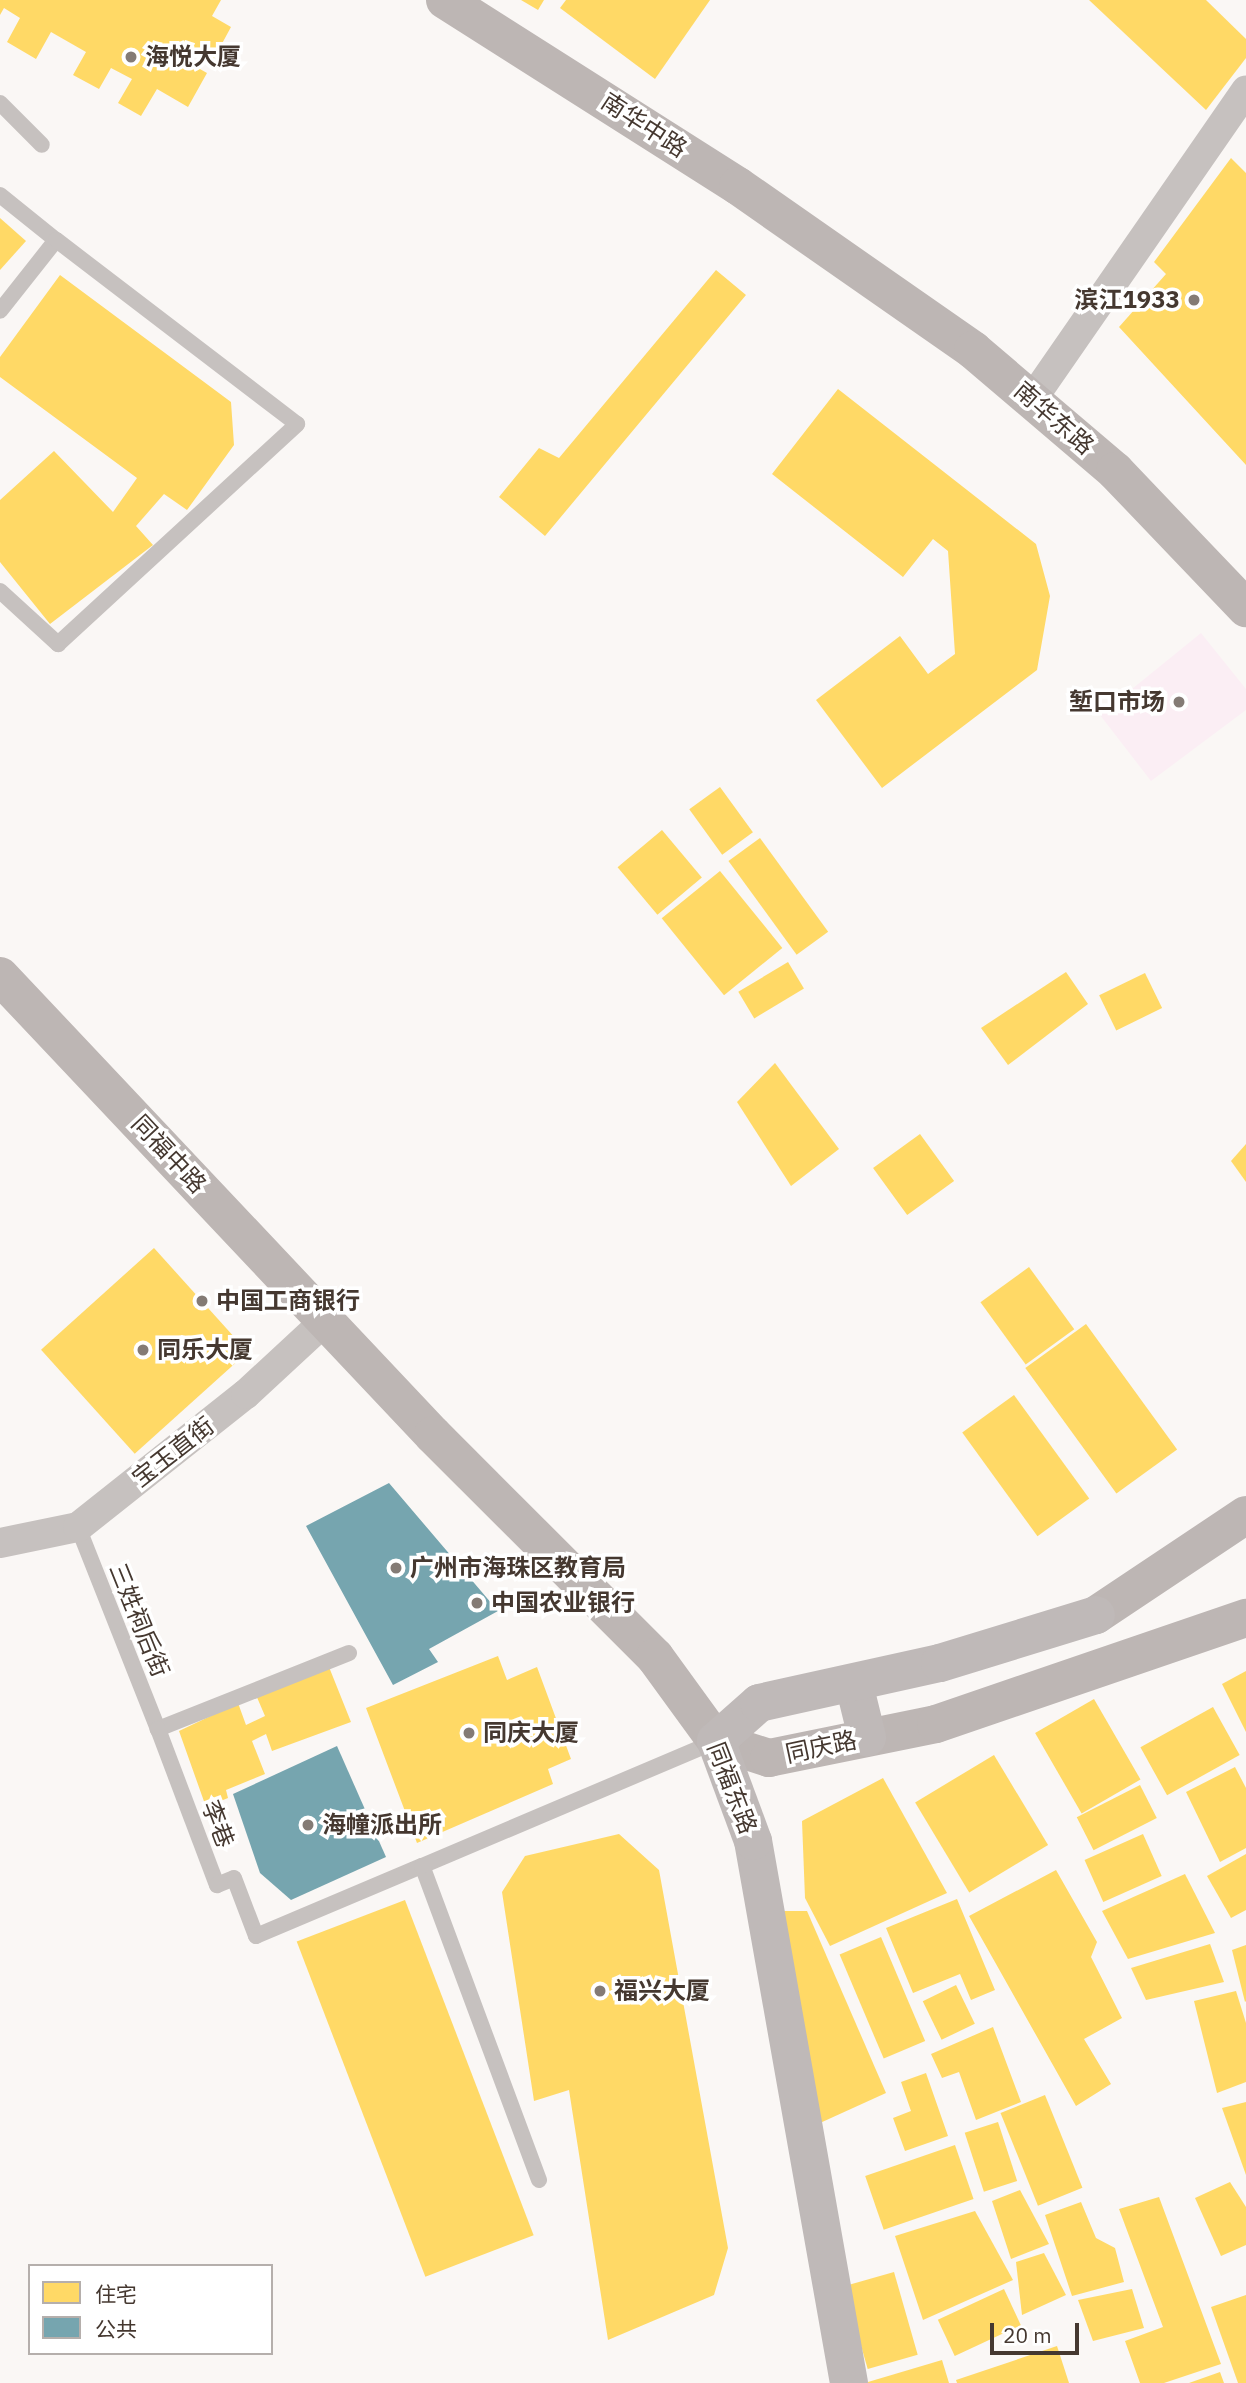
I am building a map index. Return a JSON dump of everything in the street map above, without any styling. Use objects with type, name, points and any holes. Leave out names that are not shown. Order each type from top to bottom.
[{"type":"main road","name":"南华中路","points":[[445,0],[840,254]]},
{"type":"main road","name":"南华东路","points":[[840,254],[1033,398],[1115,471],[1246,608]]},
{"type":"main road","name":"同福中路","points":[[0,976],[332,1326]]},
{"type":"main road","name":"同福东路","points":[[332,1326],[655,1657],[716,1741],[753,1841],[849,2383]]},
{"type":"main road","points":[[716,1741],[758,1703],[854,1684],[1096,1615],[1246,1515]]},
{"type":"main road","name":"同庆路","points":[[716,1741],[769,1758],[867,1737],[1010,1702],[1114,1661],[1246,1618]]},
{"type":"main road","points":[[854,1684],[867,1737]]},
{"type":"street","points":[[1033,398],[1246,90]]},
{"type":"street","name":"宝玉直街","points":[[0,1543],[78,1527],[332,1326]]},
{"type":"lane","points":[[0,103],[42,145]]},
{"type":"lane","points":[[0,195],[297,424],[58,644],[0,591]]},
{"type":"lane","points":[[0,312],[56,240]]},
{"type":"lane","name":"三姓祠后街","points":[[78,1527],[158,1730]]},
{"type":"lane","points":[[158,1730],[349,1653]]},
{"type":"lane","name":"李巷","points":[[158,1730],[217,1885],[234,1878],[256,1936],[422,1866]]},
{"type":"lane","points":[[539,2180],[422,1866],[716,1741]]},
{"type":"shaded area","points":[[1201,633],[1246,689],[1246,710],[1151,781],[1100,715]]},
{"type":"building: 住宅","name":"海悦大厦","points":[[0,0],[221,0],[212,16],[231,27],[212,62],[181,45],[175,55],[207,73],[188,107],[157,89],[141,116],[118,103],[132,79],[111,68],[99,89],[73,75],[86,52],[51,32],[36,59],[7,42],[20,18],[4,8],[0,15]]},
{"type":"building: 住宅","points":[[521,0],[544,0],[538,10]]},
{"type":"building: 住宅","points":[[566,0],[710,0],[655,79],[560,8]]},
{"type":"building: 住宅","points":[[1089,0],[1206,0],[1246,39],[1246,58],[1206,110]]},
{"type":"building: 住宅","name":"滨江1933","points":[[1231,158],[1246,173],[1246,465],[1119,327],[1166,274],[1154,262]]},
{"type":"building: 住宅","points":[[0,218],[26,241],[0,270]]},
{"type":"building: 住宅","points":[[716,270],[746,295],[545,536],[499,497],[539,448],[559,458]]},
{"type":"building: 住宅","points":[[60,275],[231,402],[234,445],[187,510],[164,494],[136,526],[153,545],[50,624],[0,562],[0,500],[54,451],[113,512],[137,478],[0,377],[0,357]]},
{"type":"building: 住宅","points":[[838,389],[1036,544],[1050,596],[1037,670],[882,788],[816,700],[900,636],[928,674],[955,654],[948,551],[933,539],[903,577],[772,474]]},
{"type":"building: 住宅","points":[[720,787],[753,832],[722,855],[689,809]]},
{"type":"building: 住宅","points":[[662,830],[702,877],[657,915],[618,867]]},
{"type":"building: 住宅","points":[[760,838],[828,932],[797,955],[728,861]]},
{"type":"building: 住宅","points":[[720,871],[782,948],[724,995],[662,918]]},
{"type":"building: 住宅","points":[[788,962],[804,989],[754,1018],[738,992]]},
{"type":"building: 住宅","points":[[1066,972],[1088,1004],[1008,1065],[981,1028]]},
{"type":"building: 住宅","points":[[1145,973],[1162,1008],[1116,1030],[1099,995]]},
{"type":"building: 住宅","points":[[775,1063],[839,1149],[791,1186],[737,1102]]},
{"type":"building: 住宅","points":[[920,1134],[954,1181],[907,1215],[873,1168]]},
{"type":"building: 住宅","points":[[1246,1144],[1246,1182],[1231,1161]]},
{"type":"building: 住宅","name":"同乐大厦","points":[[154,1248],[248,1352],[135,1454],[41,1350]]},
{"type":"building: 住宅","points":[[1029,1267],[1074,1329],[1026,1365],[980,1302]]},
{"type":"building: 住宅","points":[[1086,1324],[1177,1449],[1116,1493],[1025,1368]]},
{"type":"building: 住宅","points":[[1014,1395],[1089,1499],[1037,1536],[962,1433]]},
{"type":"building: 住宅","name":"同庆大厦","points":[[498,1656],[507,1680],[537,1667],[571,1759],[548,1769],[553,1784],[417,1843],[366,1708]]},
{"type":"building: 住宅","points":[[329,1667],[351,1722],[272,1751],[266,1734],[252,1741],[265,1774],[226,1790],[228,1798],[206,1807],[179,1731],[238,1703],[246,1725],[265,1716],[256,1695]]},
{"type":"building: 住宅","points":[[1246,1671],[1246,1732],[1222,1684]]},
{"type":"building: 住宅","points":[[1094,1699],[1140,1780],[1082,1814],[1035,1733]]},
{"type":"building: 住宅","points":[[1213,1707],[1240,1755],[1167,1795],[1140,1747]]},
{"type":"building: 住宅","points":[[994,1755],[1048,1845],[969,1892],[915,1802]]},
{"type":"building: 住宅","points":[[1235,1767],[1246,1788],[1246,1848],[1220,1862],[1186,1792]]},
{"type":"building: 住宅","points":[[883,1778],[947,1893],[830,1946],[805,1898],[802,1821]]},
{"type":"building: 住宅","points":[[1140,1785],[1157,1818],[1094,1850],[1077,1817]]},
{"type":"building: 住宅","name":"福兴大厦","points":[[619,1834],[659,1870],[728,2248],[714,2295],[608,2340],[569,2090],[534,2101],[502,1892],[525,1856]]},
{"type":"building: 住宅","points":[[1143,1834],[1162,1876],[1103,1902],[1085,1860]]},
{"type":"building: 住宅","points":[[1246,1854],[1246,1910],[1231,1918],[1207,1876]]},
{"type":"building: 住宅","points":[[1056,1870],[1097,1942],[1091,1957],[1122,2018],[1084,2039],[1111,2084],[1076,2106],[969,1916]]},
{"type":"building: 住宅","points":[[1185,1874],[1215,1933],[1128,1959],[1102,1911]]},
{"type":"building: 住宅","points":[[957,1899],[995,1990],[971,2000],[960,1974],[913,1993],[886,1928]]},
{"type":"building: 住宅","points":[[405,1900],[534,2235],[425,2277],[297,1942]]},
{"type":"building: 住宅","points":[[782,1911],[807,1911],[886,2093],[820,2123]]},
{"type":"building: 住宅","points":[[881,1937],[925,2041],[884,2059],[840,1955]]},
{"type":"building: 住宅","points":[[1210,1944],[1224,1982],[1146,2000],[1131,1968]]},
{"type":"building: 住宅","points":[[1246,1945],[1246,2001],[1245,2002],[1232,1950]]},
{"type":"building: 住宅","points":[[956,1985],[975,2024],[942,2040],[923,2001]]},
{"type":"building: 住宅","points":[[1236,1991],[1246,2023],[1246,2082],[1217,2093],[1194,2001]]},
{"type":"building: 住宅","points":[[993,2027],[1021,2102],[976,2120],[959,2072],[942,2078],[931,2054]]},
{"type":"building: 住宅","points":[[926,2073],[948,2136],[905,2151],[893,2118],[911,2111],[901,2082]]},
{"type":"building: 住宅","points":[[1045,2095],[1082,2188],[1038,2206],[1000,2113]]},
{"type":"building: 住宅","points":[[1246,2102],[1246,2175],[1222,2108]]},
{"type":"building: 住宅","points":[[998,2122],[1017,2181],[984,2192],[965,2133]]},
{"type":"building: 住宅","points":[[955,2145],[974,2199],[884,2230],[865,2176]]},
{"type":"building: 住宅","points":[[1230,2182],[1246,2207],[1246,2245],[1221,2256],[1195,2198]]},
{"type":"building: 住宅","points":[[1020,2190],[1049,2244],[1011,2259],[992,2201]]},
{"type":"building: 住宅","points":[[1159,2197],[1221,2364],[1164,2383],[1140,2383],[1125,2341],[1163,2327],[1119,2209]]},
{"type":"building: 住宅","points":[[1081,2202],[1096,2238],[1115,2248],[1124,2282],[1072,2296],[1045,2215]]},
{"type":"building: 住宅","points":[[975,2211],[1013,2280],[923,2320],[895,2236]]},
{"type":"building: 住宅","points":[[1044,2253],[1066,2295],[1022,2315],[1016,2262]]},
{"type":"building: 住宅","points":[[894,2272],[918,2355],[868,2369],[844,2286]]},
{"type":"building: 住宅","points":[[1004,2289],[1021,2325],[955,2356],[938,2320]]},
{"type":"building: 住宅","points":[[1132,2289],[1144,2328],[1093,2341],[1078,2300]]},
{"type":"building: 住宅","points":[[1246,2295],[1246,2383],[1238,2383],[1211,2307]]},
{"type":"building: 住宅","points":[[1057,2346],[1069,2383],[957,2383],[956,2380]]},
{"type":"building: 住宅","points":[[942,2360],[949,2383],[868,2383],[868,2382]]},
{"type":"building: 住宅","points":[[1220,2372],[1224,2383],[1189,2383]]},
{"type":"building: 公共","name":"广州市海珠区教育局","points":[[389,1483],[498,1611],[429,1649],[438,1662],[393,1685],[306,1526]]},
{"type":"building: 公共","name":"海幢派出所","points":[[337,1746],[386,1857],[291,1900],[260,1873],[233,1794]]},
{"type":"place","name":"海悦大厦","points":[[131,57]]},
{"type":"place","name":"滨江1933","points":[[1194,300]]},
{"type":"place","name":"堑口市场","points":[[1179,702]]},
{"type":"place","name":"中国工商银行","points":[[202,1301]]},
{"type":"place","name":"同乐大厦","points":[[143,1350]]},
{"type":"place","name":"广州市海珠区教育局","points":[[396,1568]]},
{"type":"place","name":"中国农业银行","points":[[477,1603]]},
{"type":"place","name":"同庆大厦","points":[[469,1733]]},
{"type":"place","name":"海幢派出所","points":[[308,1825]]},
{"type":"place","name":"福兴大厦","points":[[600,1991]]}]
